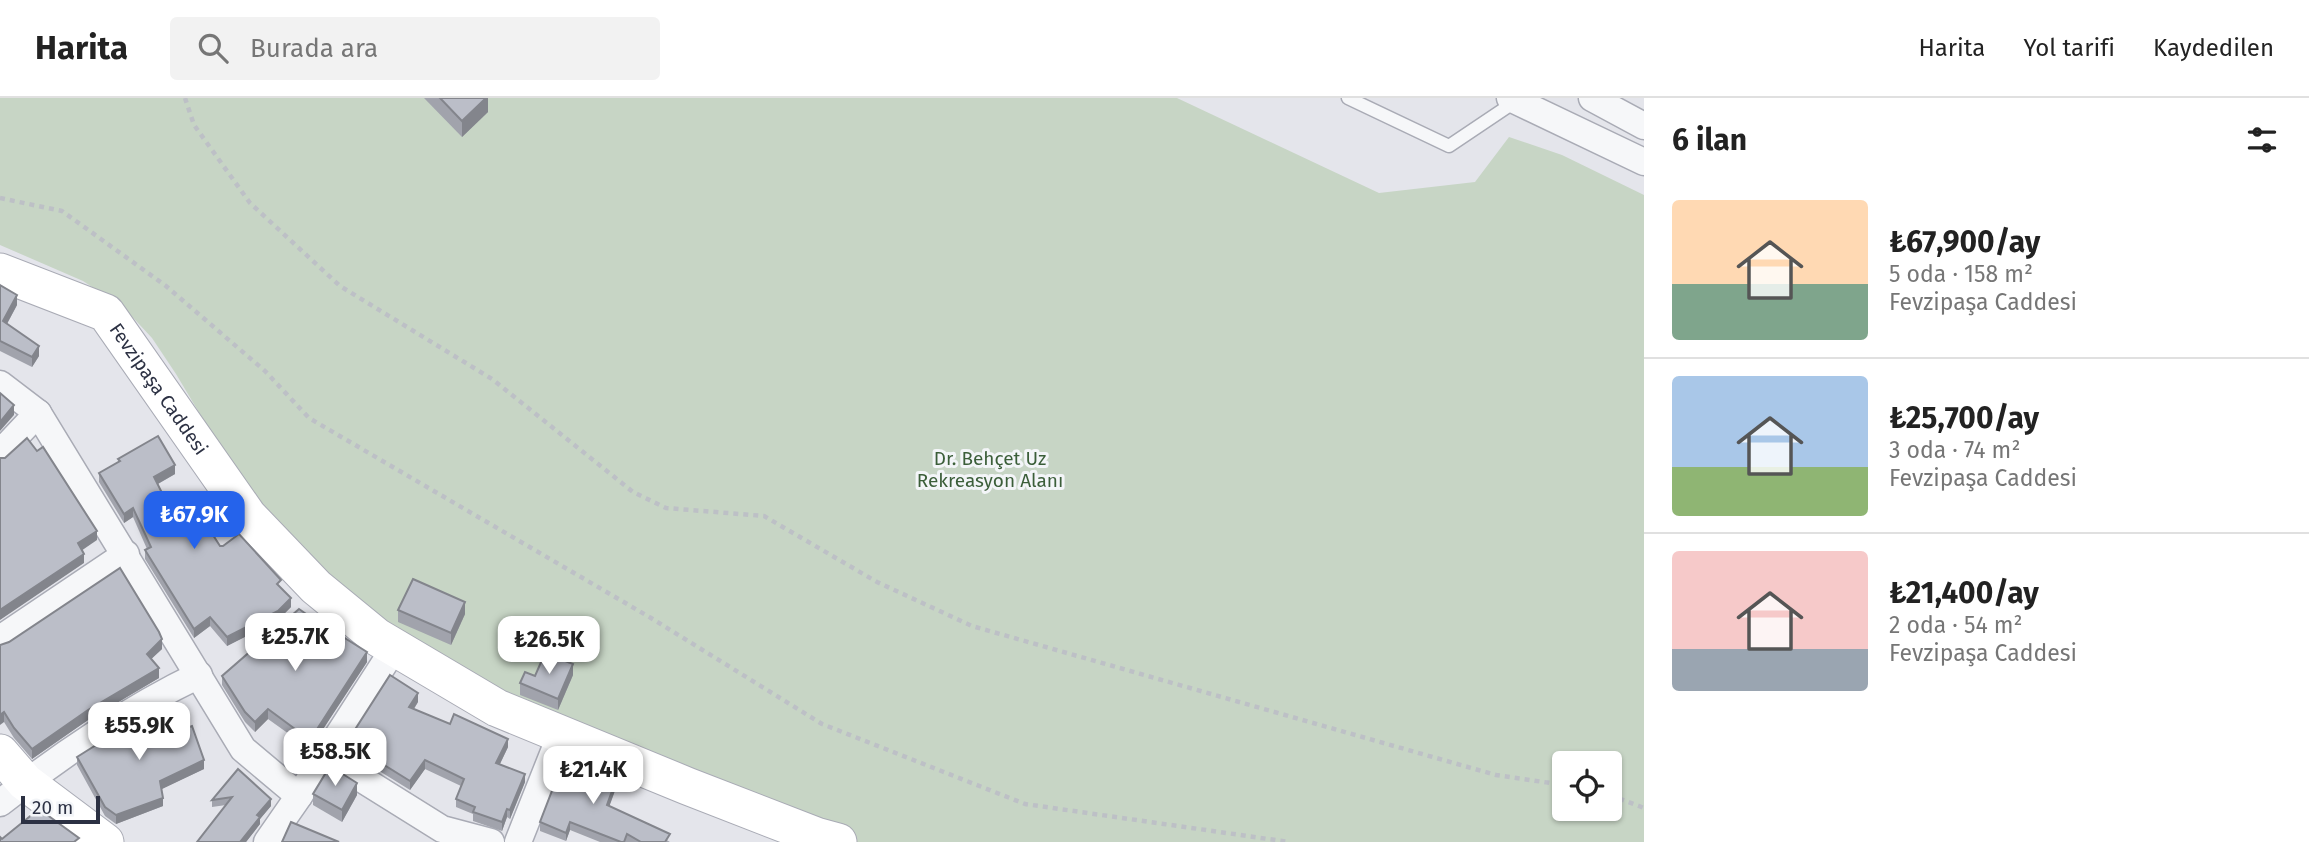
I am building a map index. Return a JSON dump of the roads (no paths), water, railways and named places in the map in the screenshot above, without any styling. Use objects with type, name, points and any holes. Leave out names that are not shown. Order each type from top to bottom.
[{"type":"street","points":[[1592,98],[1644,126]]},
{"type":"street","points":[[1513,99],[1644,162]]},
{"type":"street","name":"Fevzipaşa Caddesi","points":[[0,272],[106,313],[248,516],[316,587],[377,637],[498,708],[700,791],[838,842]]},
{"type":"street","points":[[0,384],[38,414],[243,749],[299,796]]},
{"type":"street","points":[[0,453],[38,414]]},
{"type":"street","points":[[0,639],[125,554]]},
{"type":"street","points":[[267,842],[395,647]]},
{"type":"street","points":[[13,792],[157,695],[199,675]]},
{"type":"street","points":[[518,842],[561,734]]},
{"type":"street","points":[[0,753],[13,792],[105,842]]},
{"type":"street","points":[[325,756],[442,830],[491,842]]},
{"type":"lane","points":[[1348,98],[1449,146],[1513,99]]},
{"type":"park label","name":"Dr. Behçet Uz Rekreasyon Alanı","points":[[990,469]]}]
